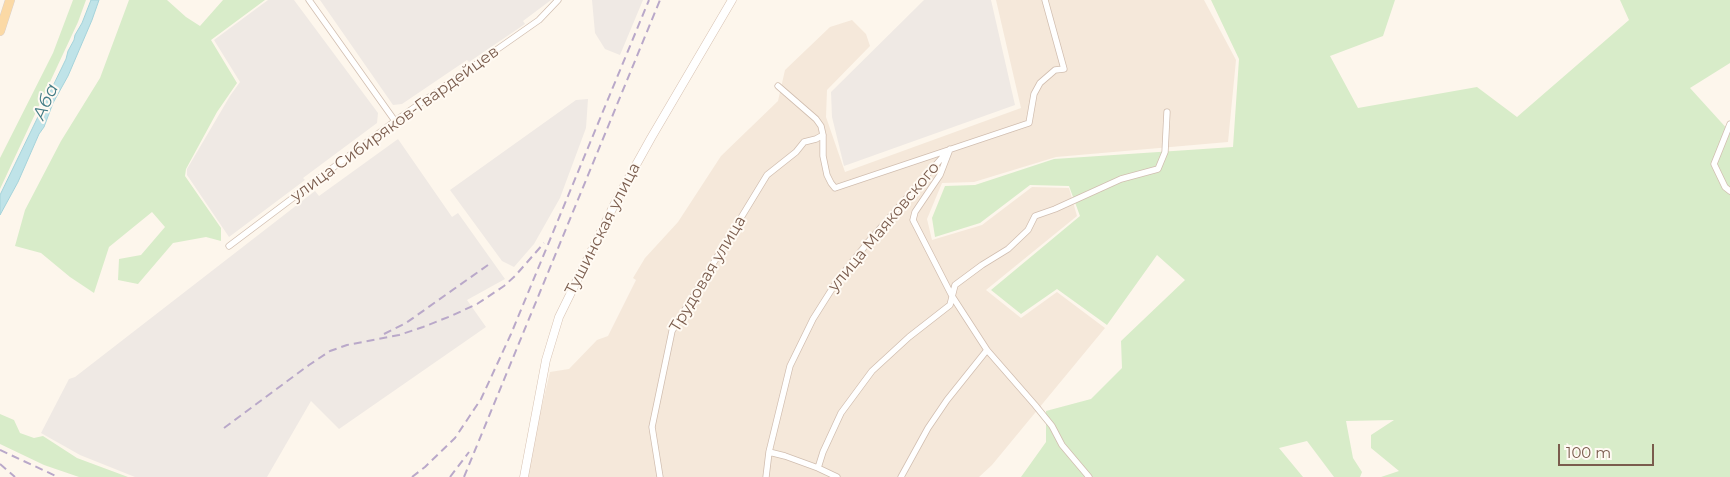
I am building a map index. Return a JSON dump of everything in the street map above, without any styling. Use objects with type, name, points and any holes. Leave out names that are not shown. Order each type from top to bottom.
[{"type":"main road","points":[[0,31],[10,0]]},
{"type":"main road","name":"Тушинская улица","points":[[524,477],[546,360],[559,317],[617,199],[732,0]]},
{"type":"street","points":[[309,0],[395,121]]},
{"type":"street","name":"улица Сибиряков-Гвардейцев","points":[[229,246],[395,121],[539,20],[558,0]]},
{"type":"street","points":[[778,86],[816,118],[821,126],[823,156],[827,175],[835,188],[1028,123],[1034,94],[1040,83],[1055,70],[1064,69],[1045,0]]},
{"type":"street","points":[[818,468],[823,452],[841,413],[872,371],[909,337],[950,305],[955,285],[1008,249],[1028,230],[1036,216],[1121,179],[1158,169],[1165,152],[1166,112]]},
{"type":"street","points":[[1730,124],[1714,164],[1730,191]]},
{"type":"street","name":"Трудовая улица","points":[[660,477],[652,427],[672,331],[767,175],[796,152],[804,142],[823,135]]},
{"type":"street","points":[[950,149],[940,175],[915,212],[913,220],[952,296],[986,350],[1052,426],[1062,445],[1089,477]]},
{"type":"street","name":"улица Маяковского","points":[[766,477],[769,452],[790,366],[813,318],[837,281],[869,241],[950,149]]},
{"type":"street","points":[[901,477],[928,428],[986,350]]},
{"type":"street","points":[[769,452],[818,468],[837,477]]},
{"type":"shaded area","points":[[268,0],[294,0],[378,113],[377,123],[303,178],[305,180],[229,237],[187,175],[187,169],[240,82],[214,40]]},
{"type":"shaded area","points":[[320,0],[551,0],[523,21],[525,24],[469,62],[467,60],[402,104],[393,105]]},
{"type":"shaded area","points":[[592,0],[643,0],[620,55],[605,49],[595,33]]},
{"type":"shaded area","points":[[924,0],[991,0],[1015,105],[844,166],[832,117],[831,92]]},
{"type":"shaded area","points":[[996,0],[1204,0],[1236,60],[1228,142],[1056,157],[974,182],[942,183],[927,219],[932,240],[982,225],[1032,187],[1069,188],[1077,216],[986,290],[1021,318],[1057,292],[1105,328],[992,465],[979,477],[528,477],[533,443],[550,372],[569,369],[597,340],[608,336],[636,280],[633,278],[645,258],[678,222],[721,156],[778,101],[785,70],[830,27],[852,20],[866,34],[870,46],[827,90],[826,117],[845,172],[1021,108]]},
{"type":"shaded area","points":[[588,99],[586,128],[560,198],[534,244],[514,267],[502,261],[450,190],[576,100]]},
{"type":"shaded area","points":[[398,139],[452,217],[458,213],[505,279],[467,300],[486,327],[339,429],[311,401],[267,477],[135,477],[80,455],[41,433],[69,379],[75,377],[315,191],[319,196]]},
{"type":"green space","points":[[73,0],[86,0],[78,22],[0,189],[0,158],[53,53]]},
{"type":"green space","points":[[129,0],[167,0],[186,17],[200,26],[223,0],[265,0],[211,40],[237,83],[217,112],[186,169],[185,176],[221,228],[221,241],[206,237],[173,243],[138,284],[118,280],[119,259],[141,255],[165,227],[152,212],[109,247],[94,293],[70,277],[41,253],[15,246],[25,210],[61,141],[100,78]]},
{"type":"green space","points":[[1211,0],[1395,0],[1383,36],[1330,56],[1358,108],[1477,87],[1517,117],[1629,20],[1620,0],[1730,0],[1730,63],[1690,88],[1730,132],[1730,477],[1381,477],[1399,471],[1371,448],[1371,435],[1394,420],[1346,421],[1353,458],[1362,472],[1360,477],[1334,477],[1307,441],[1279,448],[1303,477],[1021,477],[1046,442],[1046,411],[1091,399],[1122,368],[1121,341],[1185,280],[1157,255],[1107,325],[1057,289],[1021,314],[991,290],[1080,216],[1069,186],[1030,185],[980,223],[935,237],[932,218],[945,186],[975,185],[1054,159],[1233,147],[1239,59]]},
{"type":"green space","points":[[0,414],[14,420],[20,433],[34,438],[43,436],[77,458],[128,477],[79,477],[44,465],[0,444]]},
{"type":"water","name":"Аба","points":[[91,0],[99,0],[92,20],[68,76],[53,103],[44,127],[0,215],[0,195],[66,59]]},
{"type":"railway","points":[[412,477],[455,438],[481,399],[511,334],[649,0]]},
{"type":"railway","points":[[464,477],[660,0]]},
{"type":"railway","points":[[224,428],[330,351],[347,345],[399,335],[451,316],[477,304],[504,286],[515,276],[544,243]]},
{"type":"railway","points":[[384,334],[406,323],[488,265]]},
{"type":"railway","points":[[0,450],[58,477]]},
{"type":"railway","points":[[450,477],[469,452]]},
{"type":"railway","points":[[0,464],[15,477]]}]
